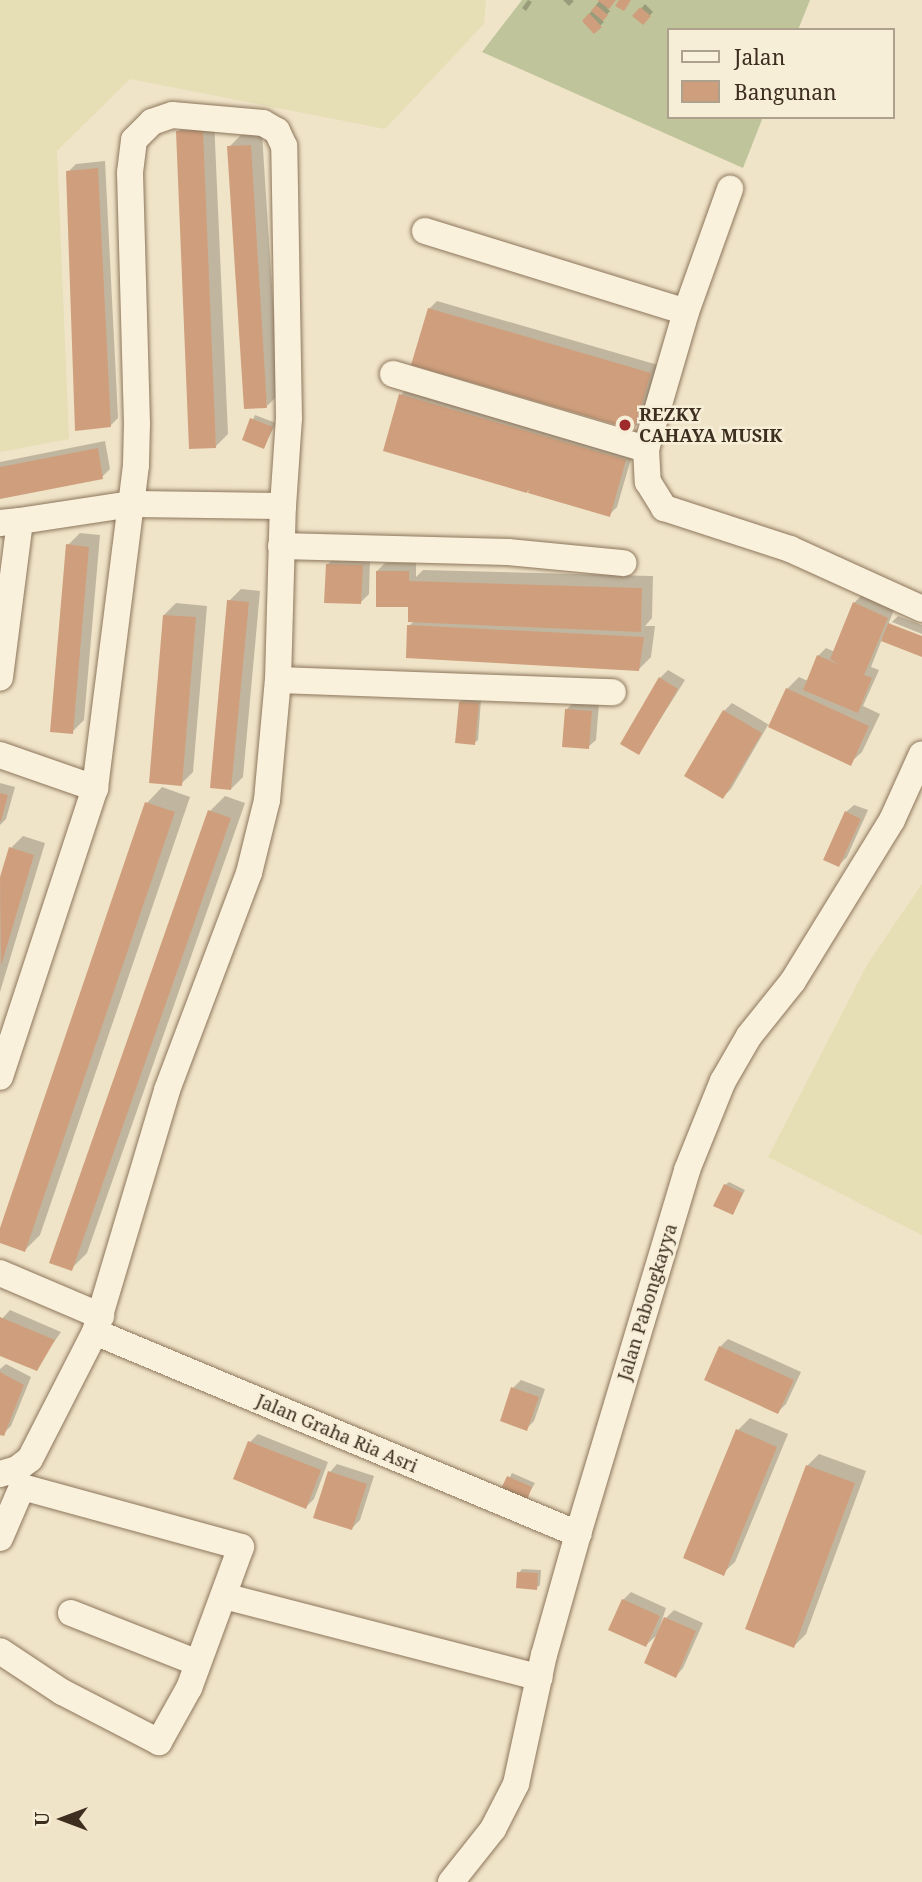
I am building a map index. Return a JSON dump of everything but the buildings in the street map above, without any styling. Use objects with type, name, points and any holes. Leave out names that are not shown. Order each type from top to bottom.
[{"type":"street","points":[[0,1077],[95,788],[136,465],[130,173],[134,140],[152,122],[172,115],[263,123],[277,131],[284,146],[289,419],[281,546],[278,680],[267,800],[249,873],[167,1090],[98,1324],[30,1460],[17,1469],[0,1474]]},
{"type":"street","points":[[730,189],[686,312],[646,449],[648,482],[664,508],[769,540],[922,609]]},
{"type":"street","points":[[425,231],[686,312]]},
{"type":"street","points":[[393,374],[646,449]]},
{"type":"street","points":[[0,678],[10,522],[131,504],[283,506]]},
{"type":"street","points":[[281,546],[495,551],[623,563]]},
{"type":"street","points":[[278,680],[614,692]]},
{"type":"street","name":"Jalan Pabongkayya","points":[[451,1882],[493,1829],[516,1784],[540,1678],[578,1534],[687,1170],[723,1082],[749,1035],[793,981],[892,821],[922,754]]},
{"type":"street","points":[[0,755],[95,788]]},
{"type":"street","name":"Jalan Graha Ria Asri","points":[[0,1273],[98,1324],[578,1534]]},
{"type":"street","points":[[0,1538],[22,1487],[241,1547],[189,1688],[159,1742],[62,1692],[0,1651]]},
{"type":"street","points":[[224,1596],[540,1678]]},
{"type":"street","points":[[71,1613],[198,1664]]},
{"type":"shaded area","points":[[0,0],[486,0],[484,24],[385,129],[130,79],[57,151],[69,439],[0,452]]},
{"type":"shaded area","points":[[922,884],[922,1235],[768,1157],[868,963]]},
{"type":"green space","points":[[522,0],[810,0],[799,28],[666,28],[666,119],[762,119],[743,168],[482,52]]},
{"type":"place","name":"REZKY CAHAYA MUSIK","points":[[625,425]]}]
